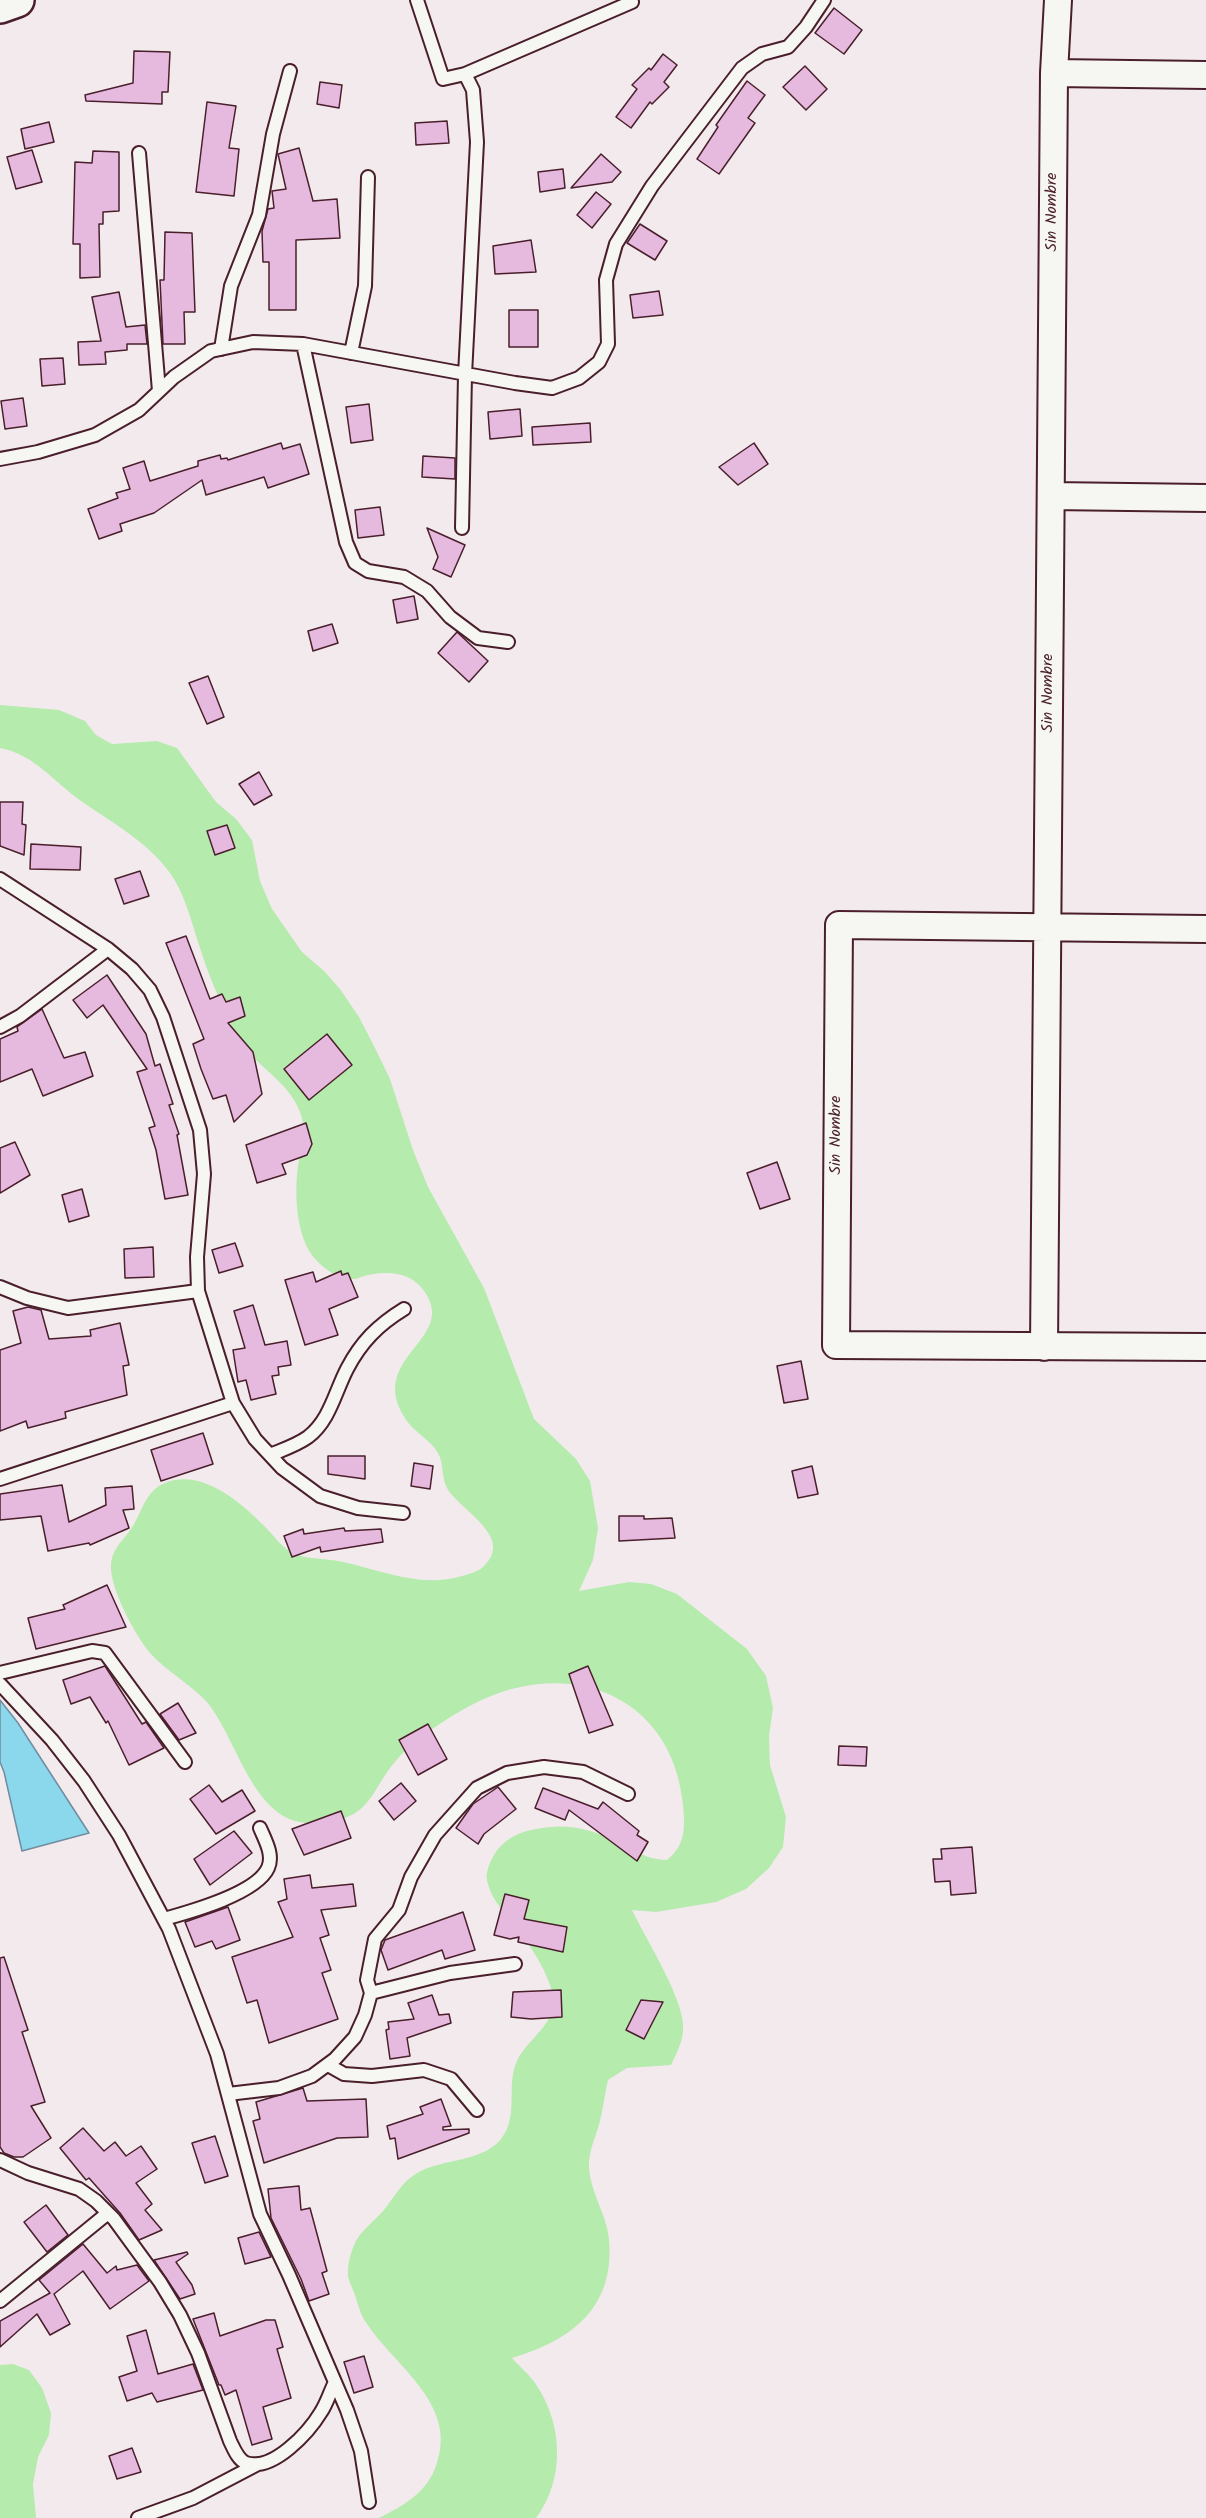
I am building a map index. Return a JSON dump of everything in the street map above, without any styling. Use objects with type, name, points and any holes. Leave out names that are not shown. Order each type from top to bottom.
[{"type":"main road","points":[[0,6],[17,0]]},
{"type":"street","name":"Sin Nombre","points":[[1044,1347],[1054,73],[1058,0]]},
{"type":"street","points":[[1054,73],[1206,75]]},
{"type":"street","points":[[1051,496],[1206,498]]},
{"type":"street","name":"Sin Nombre","points":[[1206,929],[839,925],[836,1345],[1206,1347]]},
{"type":"lane","points":[[417,0],[443,80],[465,74],[632,2]]},
{"type":"lane","points":[[0,459],[38,452],[95,435],[140,410],[174,377],[211,351],[253,342],[303,344],[465,375],[552,388],[579,378],[599,362],[608,344],[606,280],[616,244],[652,186],[742,68],[762,54],[788,47],[806,27],[824,0]]},
{"type":"lane","points":[[221,349],[231,286],[259,215],[273,134],[290,71]]},
{"type":"lane","points":[[462,528],[465,375],[477,142],[473,90],[465,74]]},
{"type":"lane","points":[[139,153],[159,391]]},
{"type":"lane","points":[[351,353],[365,286],[368,177]]},
{"type":"lane","points":[[303,344],[346,542],[355,563],[368,571],[404,576],[427,591],[450,617],[478,638],[508,642]]},
{"type":"lane","points":[[0,879],[108,949],[132,969],[150,990],[163,1017],[200,1130],[204,1174],[197,1257],[198,1291],[233,1403],[255,1439],[282,1468],[320,1496],[358,1508],[404,1514]]},
{"type":"lane","points":[[0,1027],[20,1016],[108,949]]},
{"type":"lane","points":[[0,1287],[27,1298],[68,1308],[198,1291]]},
{"type":"lane","points":[[270,1455],[308,1437],[331,1409],[347,1370],[364,1340],[387,1319],[404,1309]]},
{"type":"lane","points":[[0,1479],[233,1403]]},
{"type":"lane","points":[[0,1673],[92,1651],[105,1653],[185,1762]]},
{"type":"lane","points":[[0,1684],[52,1740],[84,1781],[119,1835],[164,1918],[217,2054],[260,2214],[289,2274],[335,2382],[361,2451],[369,2502]]},
{"type":"lane","points":[[228,2094],[279,2088],[312,2076],[328,2065],[355,2037],[371,1993],[367,1980],[375,1939],[399,1910],[411,1877],[435,1835],[477,1788],[507,1773],[544,1767],[583,1772],[628,1794]]},
{"type":"lane","points":[[164,1918],[209,1906],[255,1883],[268,1868],[270,1853],[260,1828]]},
{"type":"lane","points":[[371,1993],[450,1973],[515,1964]]},
{"type":"lane","points":[[328,2065],[344,2074],[372,2076],[424,2070],[451,2079],[477,2110]]},
{"type":"lane","points":[[0,2160],[28,2173],[79,2189],[108,2213],[160,2282],[180,2315],[198,2353],[236,2454],[245,2463],[258,2464]]},
{"type":"lane","points":[[0,2301],[108,2213]]},
{"type":"lane","points":[[142,2517],[193,2498],[258,2464],[274,2459],[292,2447],[321,2412],[335,2382]]},
{"type":"green space","points":[[0,705],[59,710],[85,721],[96,735],[112,744],[157,741],[177,748],[216,802],[236,819],[252,840],[260,881],[272,909],[302,952],[340,989],[359,1017],[374,1046],[390,1079],[413,1150],[428,1187],[484,1288],[534,1419],[576,1459],[590,1481],[598,1528],[593,1560],[579,1591],[629,1582],[651,1584],[677,1594],[747,1649],[766,1676],[773,1708],[769,1736],[770,1765],[786,1817],[783,1847],[769,1868],[746,1889],[716,1902],[656,1912],[632,1910],[677,1999],[683,2025],[682,2036],[671,2065],[627,2068],[608,2080],[589,2162],[590,2178],[609,2239],[609,2263],[605,2284],[597,2302],[571,2331],[534,2351],[512,2358],[529,2375],[546,2401],[556,2435],[556,2470],[552,2487],[536,2518],[379,2518],[406,2503],[428,2482],[437,2463],[441,2442],[439,2422],[420,2388],[363,2318],[349,2278],[349,2261],[359,2236],[408,2180],[431,2167],[483,2152],[494,2146],[503,2136],[511,2115],[515,2065],[524,2049],[549,2019],[552,2011],[552,1991],[543,1968],[489,1888],[487,1872],[497,1850],[516,1835],[536,1829],[560,1826],[592,1832],[645,1856],[667,1860],[678,1848],[684,1828],[683,1805],[675,1768],[661,1738],[640,1714],[614,1697],[585,1687],[552,1683],[519,1687],[475,1703],[420,1738],[391,1766],[368,1801],[349,1816],[334,1821],[313,1823],[292,1820],[275,1810],[261,1795],[206,1701],[156,1659],[137,1635],[114,1585],[111,1574],[113,1555],[151,1493],[163,1484],[177,1480],[192,1480],[220,1490],[246,1509],[290,1552],[402,1577],[431,1580],[471,1573],[484,1566],[492,1555],[493,1544],[482,1524],[447,1488],[438,1453],[408,1423],[396,1396],[397,1378],[404,1363],[431,1321],[431,1305],[421,1287],[409,1278],[395,1274],[379,1273],[347,1279],[325,1268],[312,1255],[302,1234],[297,1209],[297,1171],[304,1131],[300,1112],[288,1091],[244,1048],[237,1038],[209,974],[179,887],[155,855],[144,845],[71,794],[33,762],[12,751],[0,748]]},
{"type":"green space","points":[[13,2364],[29,2370],[42,2388],[51,2413],[49,2435],[38,2457],[33,2484],[36,2518],[0,2518],[0,2365]]},
{"type":"water","points":[[0,1700],[18,1723],[89,1833],[22,1851],[0,1762]]},
{"type":"building","points":[[834,8],[862,30],[844,54],[815,33]]},
{"type":"building","points":[[134,51],[170,52],[168,92],[162,92],[162,104],[86,101],[85,95],[133,83]]},
{"type":"building","points":[[663,54],[677,65],[664,82],[669,87],[652,104],[650,102],[631,128],[616,117],[637,89],[632,85],[649,68],[651,70]]},
{"type":"building","points":[[805,66],[827,89],[806,110],[783,87]]},
{"type":"building","points":[[747,81],[765,95],[748,118],[755,123],[719,174],[697,159],[718,127],[716,125]]},
{"type":"building","points":[[320,82],[342,85],[339,108],[317,104]]},
{"type":"building","points":[[207,102],[236,106],[229,148],[239,149],[234,196],[196,192]]},
{"type":"building","points":[[447,121],[449,143],[416,145],[415,123]]},
{"type":"building","points":[[49,122],[54,142],[25,149],[21,129]]},
{"type":"building","points":[[299,148],[313,201],[337,199],[340,238],[296,240],[296,310],[269,310],[269,262],[263,262],[262,231],[268,209],[274,208],[272,191],[286,189],[278,154]]},
{"type":"building","points":[[32,150],[42,182],[16,189],[7,157]]},
{"type":"building","points":[[93,151],[119,152],[119,211],[103,212],[103,224],[99,224],[100,277],[80,278],[80,244],[73,244],[75,162],[92,163]]},
{"type":"building","points":[[601,154],[621,172],[612,182],[571,188]]},
{"type":"building","points":[[563,169],[565,188],[540,192],[538,172]]},
{"type":"building","points":[[596,192],[611,204],[592,228],[577,215]]},
{"type":"building","points":[[640,224],[667,241],[655,260],[627,243]]},
{"type":"building","points":[[165,232],[192,233],[195,312],[184,312],[185,344],[163,344],[160,280],[164,280]]},
{"type":"building","points":[[531,240],[536,272],[495,274],[493,246]]},
{"type":"building","points":[[659,291],[663,315],[633,318],[630,295]]},
{"type":"building","points":[[119,292],[126,327],[145,325],[147,344],[127,344],[127,350],[105,352],[106,364],[79,365],[78,342],[101,341],[92,297]]},
{"type":"building","points":[[509,310],[538,310],[538,347],[509,347]]},
{"type":"building","points":[[63,358],[65,384],[42,386],[40,359]]},
{"type":"building","points":[[23,398],[27,426],[5,429],[1,401]]},
{"type":"building","points":[[369,404],[373,440],[351,443],[346,407]]},
{"type":"building","points":[[520,409],[522,436],[490,439],[488,412]]},
{"type":"building","points":[[590,423],[591,442],[533,445],[532,427]]},
{"type":"building","points":[[281,443],[283,449],[300,444],[309,474],[268,488],[264,477],[206,495],[202,480],[154,513],[120,524],[122,531],[99,539],[88,509],[118,498],[116,493],[130,489],[123,468],[144,461],[150,481],[198,466],[198,461],[220,455],[221,459],[227,458],[228,460]]},
{"type":"building","points":[[754,443],[768,464],[738,485],[719,467]]},
{"type":"building","points":[[423,456],[455,458],[455,479],[422,477]]},
{"type":"building","points":[[380,507],[384,535],[358,538],[355,510]]},
{"type":"building","points":[[427,528],[465,545],[451,577],[433,569],[438,557]]},
{"type":"building","points":[[414,596],[418,619],[397,623],[393,600]]},
{"type":"building","points":[[332,624],[338,643],[313,651],[308,631]]},
{"type":"building","points":[[457,632],[488,661],[469,682],[438,653]]},
{"type":"building","points":[[208,676],[224,717],[207,724],[189,683]]},
{"type":"building","points":[[259,772],[272,795],[254,805],[239,784]]},
{"type":"building","points":[[0,802],[23,802],[22,824],[26,825],[24,855],[0,846]]},
{"type":"building","points":[[227,825],[235,848],[215,855],[207,831]]},
{"type":"building","points":[[31,844],[81,847],[80,870],[30,869]]},
{"type":"building","points":[[140,871],[149,896],[124,904],[115,879]]},
{"type":"building","points":[[186,936],[210,999],[222,994],[226,1002],[240,997],[245,1016],[228,1023],[253,1052],[262,1094],[234,1122],[226,1095],[213,1099],[201,1069],[193,1044],[204,1039],[166,943]]},
{"type":"building","points":[[107,975],[146,1034],[155,1066],[160,1064],[173,1104],[169,1105],[179,1134],[177,1135],[188,1195],[165,1199],[156,1150],[149,1128],[155,1126],[137,1072],[147,1069],[103,1005],[87,1018],[73,1000]]},
{"type":"building","points":[[42,1009],[64,1058],[85,1052],[93,1076],[43,1096],[32,1069],[0,1082],[0,1039],[18,1031],[17,1027]]},
{"type":"building","points":[[327,1034],[352,1065],[309,1100],[284,1069]]},
{"type":"building","points":[[306,1123],[312,1144],[307,1155],[282,1164],[286,1174],[257,1183],[246,1145]]},
{"type":"building","points":[[15,1142],[30,1175],[0,1193],[0,1148]]},
{"type":"building","points":[[777,1162],[790,1199],[760,1209],[747,1173]]},
{"type":"building","points":[[82,1189],[89,1216],[69,1222],[62,1195]]},
{"type":"building","points":[[235,1243],[243,1266],[219,1273],[212,1250]]},
{"type":"building","points":[[153,1247],[154,1277],[125,1278],[124,1249]]},
{"type":"building","points":[[341,1271],[342,1275],[348,1273],[358,1297],[329,1309],[338,1335],[305,1345],[285,1280],[313,1272],[316,1282]]},
{"type":"building","points":[[253,1305],[265,1345],[287,1341],[291,1365],[278,1367],[279,1375],[272,1376],[276,1394],[251,1400],[246,1380],[238,1382],[233,1350],[245,1348],[234,1311]]},
{"type":"building","points":[[28,1307],[41,1310],[49,1339],[91,1336],[90,1330],[120,1323],[129,1365],[123,1366],[127,1395],[65,1412],[66,1418],[28,1428],[26,1421],[0,1431],[0,1350],[21,1343],[13,1311]]},
{"type":"building","points":[[801,1361],[808,1399],[784,1403],[777,1366]]},
{"type":"building","points":[[203,1433],[213,1464],[161,1481],[151,1450]]},
{"type":"building","points":[[328,1456],[365,1456],[365,1479],[328,1474]]},
{"type":"building","points":[[414,1463],[433,1466],[430,1489],[411,1486]]},
{"type":"building","points":[[812,1466],[818,1494],[798,1498],[792,1471]]},
{"type":"building","points":[[62,1485],[69,1522],[106,1505],[105,1488],[132,1486],[134,1509],[123,1510],[129,1528],[90,1545],[89,1543],[48,1551],[41,1516],[0,1520],[0,1494]]},
{"type":"building","points":[[619,1516],[644,1516],[644,1519],[672,1518],[675,1538],[619,1541]]},
{"type":"building","points":[[344,1528],[345,1531],[381,1529],[383,1542],[321,1552],[320,1547],[292,1557],[284,1536],[303,1529],[304,1534]]},
{"type":"building","points":[[107,1585],[126,1627],[36,1649],[28,1618],[65,1609],[63,1605]]},
{"type":"building","points":[[105,1666],[142,1724],[146,1722],[164,1748],[129,1765],[108,1721],[106,1723],[90,1697],[71,1704],[63,1680]]},
{"type":"building","points":[[588,1666],[613,1725],[589,1733],[569,1674]]},
{"type":"building","points":[[178,1703],[196,1733],[179,1740],[160,1714]]},
{"type":"building","points":[[428,1724],[447,1759],[418,1775],[399,1740]]},
{"type":"building","points":[[839,1746],[867,1747],[866,1766],[838,1765]]},
{"type":"building","points":[[401,1783],[416,1801],[394,1820],[379,1801]]},
{"type":"building","points":[[209,1785],[222,1802],[242,1790],[255,1811],[216,1834],[190,1799]]},
{"type":"building","points":[[498,1787],[516,1809],[484,1834],[478,1844],[456,1828],[473,1804]]},
{"type":"building","points":[[543,1788],[598,1809],[603,1802],[639,1831],[637,1835],[648,1842],[637,1861],[569,1810],[565,1820],[535,1808]]},
{"type":"building","points":[[341,1811],[351,1838],[304,1855],[292,1829]]},
{"type":"building","points":[[234,1831],[252,1853],[210,1885],[194,1859]]},
{"type":"building","points":[[972,1847],[976,1893],[951,1895],[950,1881],[935,1882],[933,1859],[942,1859],[941,1849]]},
{"type":"building","points":[[310,1875],[312,1888],[353,1884],[356,1906],[321,1910],[329,1935],[320,1938],[331,1970],[322,1973],[338,2019],[269,2043],[257,2000],[247,2003],[232,1957],[293,1937],[278,1902],[287,1899],[284,1879]]},
{"type":"building","points":[[505,1894],[529,1900],[524,1919],[567,1927],[563,1952],[518,1942],[519,1937],[510,1939],[494,1935]]},
{"type":"building","points":[[228,1907],[240,1940],[216,1949],[212,1941],[195,1947],[185,1922]]},
{"type":"building","points":[[463,1912],[475,1950],[445,1959],[442,1950],[388,1970],[381,1950],[385,1940]]},
{"type":"building","points":[[4,1957],[28,2030],[22,2032],[45,2102],[31,2106],[51,2138],[23,2157],[14,2157],[4,2153],[0,2147],[0,1958]]},
{"type":"building","points":[[561,1990],[562,2017],[531,2019],[511,2017],[513,1992]]},
{"type":"building","points":[[432,1995],[439,2015],[449,2014],[451,2023],[407,2038],[410,2056],[390,2059],[386,2030],[389,2029],[388,2022],[414,2019],[408,2003]]},
{"type":"building","points":[[641,2000],[663,2002],[644,2039],[626,2030]]},
{"type":"building","points":[[303,2088],[307,2101],[366,2099],[368,2137],[337,2138],[264,2163],[253,2121],[260,2119],[256,2102]]},
{"type":"building","points":[[441,2099],[451,2126],[443,2127],[443,2130],[469,2129],[469,2133],[398,2159],[395,2138],[390,2139],[387,2126],[423,2114],[420,2107]]},
{"type":"building","points":[[83,2128],[104,2151],[115,2142],[126,2156],[141,2146],[157,2169],[136,2183],[152,2204],[145,2210],[162,2230],[139,2240],[120,2213],[89,2178],[86,2180],[60,2148]]},
{"type":"building","points":[[215,2136],[228,2176],[205,2183],[192,2143]]},
{"type":"building","points":[[299,2186],[301,2210],[310,2208],[327,2271],[322,2273],[329,2294],[309,2301],[301,2279],[271,2218],[268,2189]]},
{"type":"building","points":[[46,2205],[68,2235],[47,2252],[24,2222]]},
{"type":"building","points":[[259,2232],[271,2257],[245,2264],[238,2238]]},
{"type":"building","points":[[83,2244],[107,2273],[116,2266],[117,2270],[137,2265],[149,2281],[110,2309],[83,2271],[54,2294],[70,2324],[50,2335],[37,2314],[0,2347],[0,2321],[50,2293],[39,2280]]},
{"type":"building","points":[[187,2252],[188,2254],[176,2262],[192,2285],[195,2294],[180,2299],[154,2260]]},
{"type":"building","points":[[214,2313],[220,2336],[266,2320],[275,2320],[283,2347],[277,2349],[291,2398],[263,2407],[272,2439],[252,2445],[236,2390],[225,2395],[219,2385],[193,2319]]},
{"type":"building","points":[[146,2330],[158,2374],[193,2364],[203,2390],[157,2402],[152,2393],[127,2401],[119,2377],[137,2371],[127,2336]]},
{"type":"building","points":[[364,2356],[373,2387],[354,2393],[344,2362]]},
{"type":"building","points":[[132,2448],[141,2472],[117,2479],[109,2456]]}]
